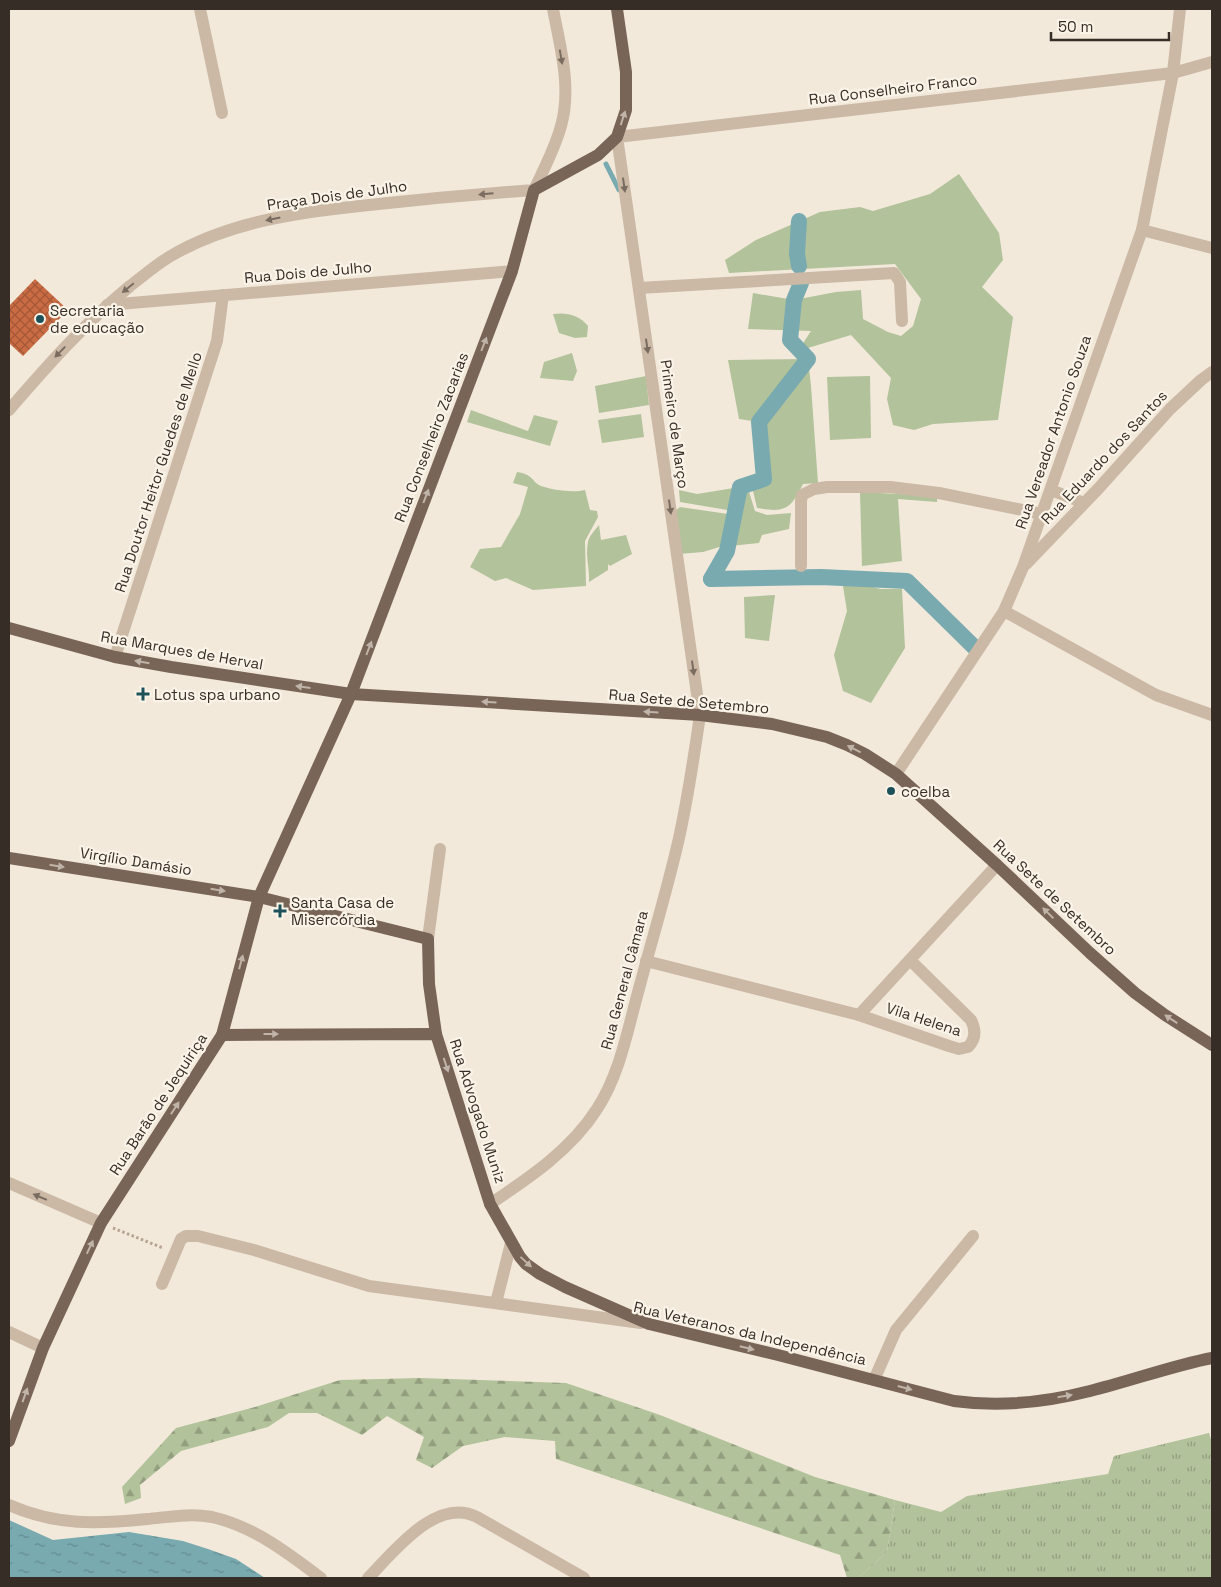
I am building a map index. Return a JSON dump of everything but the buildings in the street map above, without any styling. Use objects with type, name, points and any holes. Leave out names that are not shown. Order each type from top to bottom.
[{"type":"main road","points":[[534,190],[598,155],[617,137],[626,110],[626,72],[617,9]]},
{"type":"main road","name":"Rua Conselheiro Zacarias","points":[[351,694],[512,271],[534,190]]},
{"type":"main road","name":"Rua Marques de Herval","points":[[9,628],[115,657],[351,694]]},
{"type":"main road","name":"Rua Sete de Setembro","points":[[351,694],[700,715],[772,724],[827,737],[847,745],[896,774],[998,865],[1134,993],[1212,1045]]},
{"type":"main road","name":"Rua Barão de Jequiriça","points":[[9,1441],[43,1348],[101,1223],[222,1035],[259,897],[351,694]]},
{"type":"main road","name":"Virgílio Damásio","points":[[9,858],[259,897],[428,939]]},
{"type":"main road","points":[[428,939],[429,984],[436,1034]]},
{"type":"main road","name":"Rua Advogado Muniz","points":[[222,1035],[436,1034],[490,1204],[511,1243],[526,1264],[565,1288],[649,1324]]},
{"type":"main road","name":"Rua Veteranos da Independência","points":[[649,1324],[954,1401],[978,1404],[1017,1402],[1089,1392],[1212,1358]]},
{"type":"street","points":[[200,9],[222,114]]},
{"type":"street","points":[[534,190],[561,128],[565,101],[565,78],[553,9]]},
{"type":"street","name":"Rua Vereador Antonio Souza","points":[[896,774],[1004,612],[1023,568],[1142,230],[1173,73],[1180,9]]},
{"type":"street","name":"Rua Conselheiro Franco","points":[[617,137],[1173,73],[1212,62]]},
{"type":"street","name":"Primeiro de Março","points":[[617,137],[700,715]]},
{"type":"street","name":"Praça Dois de Julho","points":[[9,410],[59,352],[107,305],[175,254],[214,235],[304,212],[534,190]]},
{"type":"street","points":[[1142,230],[1212,248]]},
{"type":"street","name":"Rua Dois de Julho","points":[[107,305],[512,271]]},
{"type":"street","points":[[639,288],[894,273],[900,282],[902,321]]},
{"type":"street","name":"Rua Doutor Heitor Guedes de Mello","points":[[115,657],[217,341],[223,295]]},
{"type":"street","name":"Rua Eduardo dos Santos","points":[[1023,568],[1170,409],[1212,372]]},
{"type":"street","points":[[801,566],[802,495],[814,489],[890,487],[910,489],[1042,514]]},
{"type":"street","points":[[1050,490],[1084,504]]},
{"type":"street","points":[[1004,612],[1156,695],[1212,715]]},
{"type":"street","name":"Rua General Câmara","points":[[490,1204],[529,1177],[560,1152],[585,1126],[596,1110],[616,1072],[678,840],[700,715]]},
{"type":"street","points":[[428,939],[440,848]]},
{"type":"street","name":"Vila Helena","points":[[910,960],[971,1020],[975,1030],[974,1038],[970,1045],[964,1049],[949,1046],[859,1015],[998,865]]},
{"type":"street","points":[[646,960],[859,1015]]},
{"type":"street","points":[[9,1183],[101,1223]]},
{"type":"street","name":"Rua Veteranos da Independência","points":[[162,1284],[183,1237],[198,1236],[254,1250],[369,1286],[649,1324]]},
{"type":"street","points":[[874,1380],[896,1330],[973,1236]]},
{"type":"street","points":[[496,1303],[511,1243]]},
{"type":"street","points":[[9,1332],[43,1348]]},
{"type":"street","points":[[9,1505],[23,1512],[54,1520],[86,1524],[190,1514],[219,1519],[252,1532],[285,1551],[321,1578]]},
{"type":"street","points":[[368,1578],[420,1527],[433,1518],[447,1513],[459,1512],[471,1514],[584,1578]]},
{"type":"path","points":[[101,1223],[175,1253]]},
{"type":"green space","points":[[959,174],[999,233],[1003,260],[982,287],[1013,317],[998,420],[933,424],[914,430],[893,425],[887,399],[891,378],[851,335],[798,351],[811,331],[748,329],[753,293],[794,300],[836,292],[861,290],[863,319],[888,332],[901,336],[913,326],[921,299],[895,264],[729,273],[725,260],[756,240],[820,212],[860,207],[873,211],[930,194]]},
{"type":"green space","points":[[563,313],[581,319],[588,326],[587,337],[575,338],[559,333],[553,314]]},
{"type":"green space","points":[[572,353],[577,371],[573,381],[540,378],[544,362]]},
{"type":"green space","points":[[808,359],[818,483],[803,484],[795,499],[786,507],[774,510],[757,508],[750,478],[764,479],[766,462],[759,422],[739,419],[728,360]]},
{"type":"green space","points":[[646,376],[649,405],[599,413],[595,386]]},
{"type":"green space","points":[[870,376],[871,438],[830,440],[827,377]]},
{"type":"green space","points":[[471,410],[528,431],[534,415],[558,421],[550,446],[467,422]]},
{"type":"green space","points":[[641,414],[644,437],[602,443],[598,420]]},
{"type":"green space","points":[[517,472],[526,474],[541,486],[557,490],[585,490],[590,510],[597,511],[598,517],[585,541],[586,586],[533,590],[506,578],[495,581],[470,567],[480,549],[501,547],[520,514],[528,487],[513,483]]},
{"type":"green space","points":[[746,482],[755,511],[767,515],[791,513],[789,529],[762,535],[759,543],[730,546],[734,518],[743,498],[742,487]]},
{"type":"green space","points":[[740,487],[740,503],[733,511],[680,502],[679,490],[697,494]]},
{"type":"green space","points":[[860,492],[937,496],[937,502],[898,499],[902,561],[862,566]]},
{"type":"green space","points":[[680,507],[728,514],[726,545],[703,552],[679,554],[673,513]]},
{"type":"green space","points":[[599,525],[601,540],[626,535],[632,554],[610,566],[608,564],[608,570],[589,582],[588,542]]},
{"type":"green space","points":[[842,580],[881,589],[902,589],[905,648],[871,703],[843,691],[834,655],[847,611]]},
{"type":"green space","points":[[775,595],[769,641],[745,638],[744,597]]},
{"type":"green space","points":[[420,1378],[566,1383],[660,1415],[815,1477],[895,1500],[887,1552],[858,1578],[847,1578],[840,1555],[556,1459],[555,1441],[505,1437],[463,1446],[432,1468],[416,1460],[424,1437],[387,1416],[362,1435],[317,1413],[289,1413],[268,1427],[181,1451],[140,1485],[141,1498],[125,1504],[122,1487],[176,1428],[255,1407],[340,1380]]},
{"type":"green space","points":[[1209,1433],[1212,1443],[1212,1578],[858,1578],[887,1552],[895,1500],[941,1512],[967,1496],[1108,1474],[1114,1456]]},
{"type":"water","points":[[9,1520],[53,1540],[129,1532],[183,1541],[236,1559],[265,1578],[9,1578]]},
{"type":"waterway","points":[[606,164],[619,190]]},
{"type":"waterway","points":[[799,221],[797,254],[799,266]]},
{"type":"waterway","points":[[711,579],[727,551],[740,487],[764,479],[759,422],[808,359],[790,340],[794,300],[801,283]]},
{"type":"waterway","points":[[711,579],[821,577],[907,581],[974,647]]},
{"type":"place","name":"Secretaria de educação","points":[[40,319]]},
{"type":"place","name":"Lotus spa urbano","points":[[143,694]]},
{"type":"place","name":"coelba","points":[[891,791]]},
{"type":"place","name":"Santa Casa de Misercórdia","points":[[280,911]]}]
